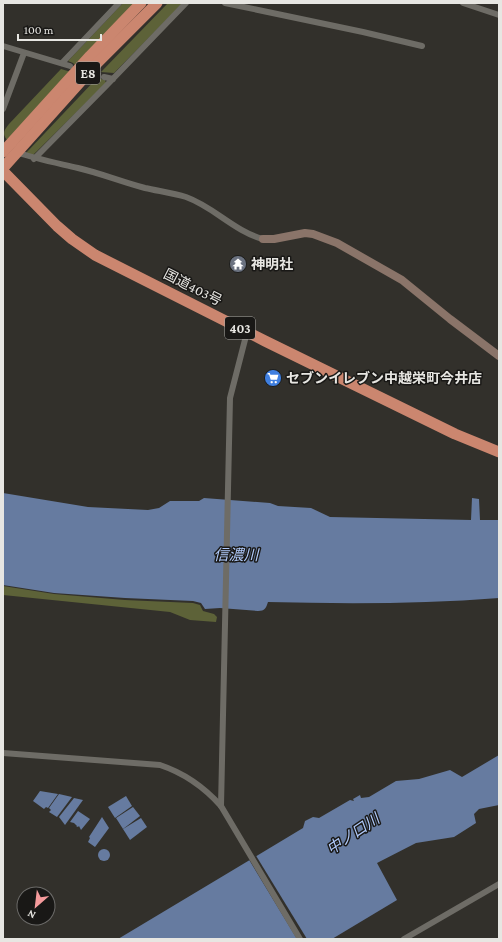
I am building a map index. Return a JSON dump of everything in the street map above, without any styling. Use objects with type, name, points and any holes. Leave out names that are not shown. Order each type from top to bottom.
[{"type":"highway","name":"E8","points":[[3,170],[19,142],[90,56],[141,3]]},
{"type":"highway","name":"E8","points":[[3,152],[19,142],[157,3]]},
{"type":"highway","name":"国道403号","points":[[3,170],[57,226],[95,255],[247,332],[455,434],[499,452]]},
{"type":"street","points":[[62,63],[120,3]]},
{"type":"street","points":[[34,159],[186,3]]},
{"type":"street","points":[[225,3],[422,46]]},
{"type":"street","points":[[463,3],[499,15]]},
{"type":"street","points":[[3,46],[70,66]]},
{"type":"street","points":[[3,109],[24,53]]},
{"type":"street","points":[[104,77],[113,79]]},
{"type":"street","points":[[3,148],[34,159],[78,168],[126,183],[186,197],[212,209],[235,226],[255,237],[274,239],[305,233],[313,234],[337,243],[402,280],[499,356]]},
{"type":"street","points":[[221,806],[227,475],[230,398],[247,332]]},
{"type":"street","points":[[3,753],[160,765],[169,768],[193,781],[213,797],[221,806],[300,939]]},
{"type":"street","points":[[404,939],[499,884]]},
{"type":"green space","points":[[123,3],[135,3],[76,66],[68,61]]},
{"type":"green space","points":[[168,3],[183,3],[114,73],[101,72]]},
{"type":"green space","points":[[61,69],[71,72],[7,140],[4,134],[7,126]]},
{"type":"green space","points":[[97,78],[105,80],[106,83],[33,155],[26,153]]},
{"type":"green space","points":[[3,586],[54,594],[125,600],[193,603],[200,605],[203,611],[214,614],[217,617],[216,622],[190,620],[170,612],[3,595]]},
{"type":"water","name":"信濃川","points":[[3,493],[88,507],[148,510],[159,508],[170,501],[199,501],[204,498],[311,508],[330,517],[471,520],[472,498],[479,499],[480,520],[499,520],[499,598],[384,603],[268,602],[265,609],[258,611],[220,608],[205,609],[201,603],[193,601],[54,593],[3,585]]},
{"type":"water","name":"中ノ口川","points":[[499,755],[499,805],[479,809],[474,814],[476,823],[454,837],[416,843],[377,863],[397,900],[332,939],[118,939],[303,828],[305,821],[313,817],[319,818],[350,800],[354,801],[353,799],[360,795],[361,798],[369,797],[396,781],[419,779],[450,770],[462,777]]},
{"type":"water","points":[[40,791],[58,794],[48,808],[46,807],[44,809],[33,801]]},
{"type":"water","points":[[59,794],[72,797],[57,817],[49,812],[51,810],[49,808]]},
{"type":"water","points":[[126,796],[132,806],[115,818],[108,807]]},
{"type":"water","points":[[74,798],[83,800],[65,825],[59,817]]},
{"type":"water","points":[[133,807],[140,816],[123,829],[116,818]]},
{"type":"water","points":[[78,811],[90,819],[81,830],[79,826],[78,827],[74,823],[70,822]]},
{"type":"water","points":[[102,817],[109,828],[95,847],[88,842],[89,837]]},
{"type":"water","points":[[141,818],[147,827],[130,840],[123,829]]},
{"type":"water","points":[[102,849],[106,849],[110,855],[106,861],[102,861],[98,857],[98,853]]},
{"type":"pier","points":[[255,854],[307,939],[297,939],[248,858]]},
{"type":"tunnel","points":[[86,72],[104,77]]},
{"type":"place","name":"神明社","points":[[238,264]]},
{"type":"place","name":"セブンイレブン中越栄町今井店","points":[[273,378]]}]
